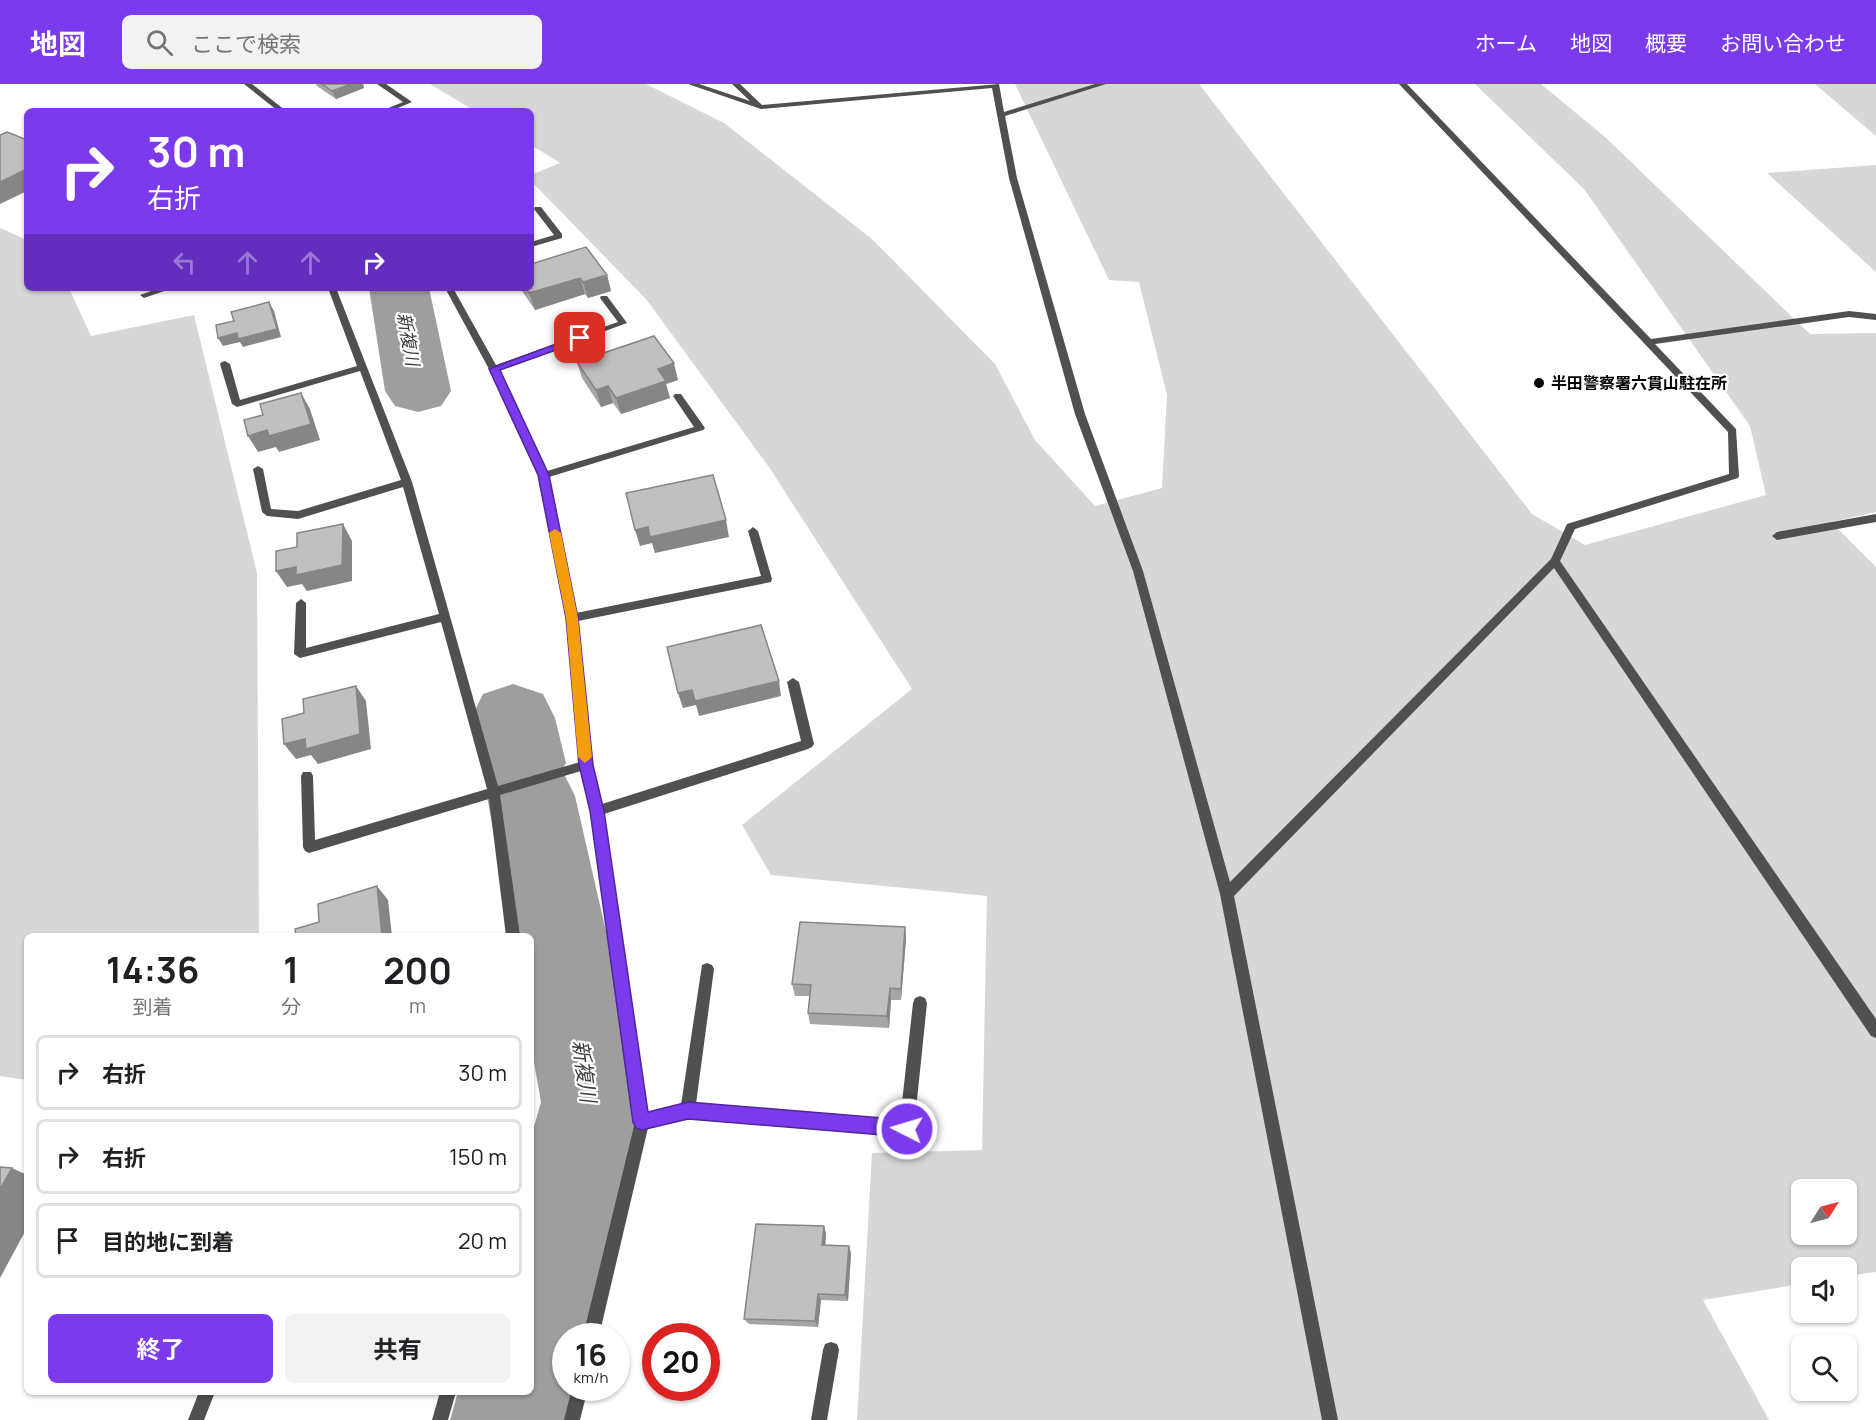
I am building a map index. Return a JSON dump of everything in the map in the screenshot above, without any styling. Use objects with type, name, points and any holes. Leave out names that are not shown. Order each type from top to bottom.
[{"type":"lane","points":[[248,84],[278,108]]},
{"type":"lane","points":[[381,84],[408,102],[393,108]]},
{"type":"lane","points":[[692,84],[761,107],[995,85],[1013,178],[1077,403],[1138,572],[1227,894],[1330,1420]]},
{"type":"lane","points":[[736,84],[761,107]]},
{"type":"lane","points":[[1001,115],[1102,84]]},
{"type":"lane","points":[[1227,894],[1555,561],[1571,527],[1734,476],[1732,431],[1403,84]]},
{"type":"lane","points":[[534,244],[559,236],[538,209]]},
{"type":"lane","points":[[144,295],[158,291]]},
{"type":"lane","points":[[333,291],[407,482],[494,793],[513,933]]},
{"type":"lane","points":[[451,291],[494,369],[544,475],[572,618],[586,765],[597,811],[642,1122],[594,1323]]},
{"type":"lane","points":[[494,369],[624,323],[604,298]]},
{"type":"lane","points":[[1648,342],[1849,314],[1876,316]]},
{"type":"lane","points":[[225,364],[237,404],[363,367]]},
{"type":"lane","points":[[544,475],[700,428],[678,396]]},
{"type":"lane","points":[[258,469],[267,512],[298,515],[407,482]]},
{"type":"lane","points":[[1777,536],[1876,518]]},
{"type":"lane","points":[[572,618],[767,579],[753,531]]},
{"type":"lane","points":[[1555,561],[1876,1031]]},
{"type":"lane","points":[[301,603],[300,654],[444,617]]},
{"type":"lane","points":[[597,811],[808,744],[793,682]]},
{"type":"lane","points":[[307,776],[309,847],[586,765]]},
{"type":"lane","points":[[688,1111],[707,969]]},
{"type":"lane","points":[[642,1122],[688,1111],[907,1129],[921,1003]]},
{"type":"lane","points":[[819,1420],[831,1350]]},
{"type":"lane","points":[[196,1420],[206,1395]]},
{"type":"lane","points":[[440,1420],[447,1395]]},
{"type":"lane","points":[[572,1420],[577,1401]]},
{"type":"shaded area","points":[[430,84],[646,84],[724,123],[872,239],[995,364],[1035,440],[1095,506],[1162,488],[1167,395],[1139,282],[1109,280],[1015,84],[1199,84],[1532,514],[1585,545],[1766,495],[1750,426],[1584,189],[1475,84],[1541,84],[1605,137],[1810,334],[1876,333],[1876,512],[1831,522],[1876,567],[1876,1272],[1857,1275],[1857,1257],[1791,1257],[1791,1286],[1703,1300],[1769,1420],[857,1420],[872,1153],[982,1150],[987,896],[771,875],[742,825],[912,689],[769,467],[646,299],[534,184],[534,174],[560,163],[534,147],[534,108],[470,108]]},
{"type":"shaded area","points":[[1815,84],[1876,84],[1876,136]]},
{"type":"shaded area","points":[[1876,165],[1876,272],[1767,173]]},
{"type":"shaded area","points":[[0,228],[24,239],[24,291],[70,291],[91,336],[194,315],[257,573],[259,933],[24,933],[24,1080],[0,1076]]},
{"type":"building","points":[[322,84],[351,84],[332,91]]},
{"type":"building","points":[[7,132],[24,139],[24,170],[0,182],[0,135]]},
{"type":"building","points":[[586,247],[607,275],[583,282],[580,278],[529,293],[528,291],[534,291],[534,263]]},
{"type":"building","points":[[269,302],[277,329],[238,339],[237,333],[218,338],[216,325],[234,321],[231,312]]},
{"type":"building","points":[[654,336],[674,363],[658,369],[666,381],[616,398],[608,386],[596,390],[577,362]]},
{"type":"building","points":[[301,393],[311,424],[269,436],[267,430],[248,436],[244,420],[263,415],[260,404]]},
{"type":"building","points":[[713,475],[726,520],[650,537],[648,527],[635,530],[626,493]]},
{"type":"building","points":[[343,524],[342,565],[296,575],[296,567],[276,571],[276,551],[297,547],[297,533]]},
{"type":"building","points":[[761,625],[779,681],[695,701],[692,690],[678,693],[667,647]]},
{"type":"building","points":[[356,686],[360,734],[306,749],[305,739],[284,744],[282,719],[304,713],[303,699]]},
{"type":"building","points":[[377,886],[382,933],[296,933],[295,929],[319,922],[318,904]]},
{"type":"building","points":[[800,922],[905,927],[901,989],[890,988],[887,1016],[808,1013],[811,985],[792,984]]},
{"type":"building","points":[[0,1167],[12,1168],[0,1189]]},
{"type":"building","points":[[756,1224],[824,1226],[822,1245],[849,1246],[845,1295],[818,1294],[815,1321],[744,1319]]},
{"type":"waterway","name":"新複川","points":[[400,291],[418,391]]},
{"type":"waterway","name":"新複川","points":[[513,718],[523,763]]},
{"type":"waterway","name":"新複川","points":[[531,796],[593,1102],[534,1330]]},
{"type":"waterway","name":"新複川","points":[[511,1420],[517,1395]]},
{"type":"slow traffic","points":[[555,533],[572,618],[585,757]]},
{"type":"place","name":"半田警察署六貫山駐在所","points":[[1539,383]]},
{"type":"route","points":[[580,338],[494,369],[544,475],[572,618],[586,765],[597,811],[642,1122],[688,1111],[907,1129]]}]
